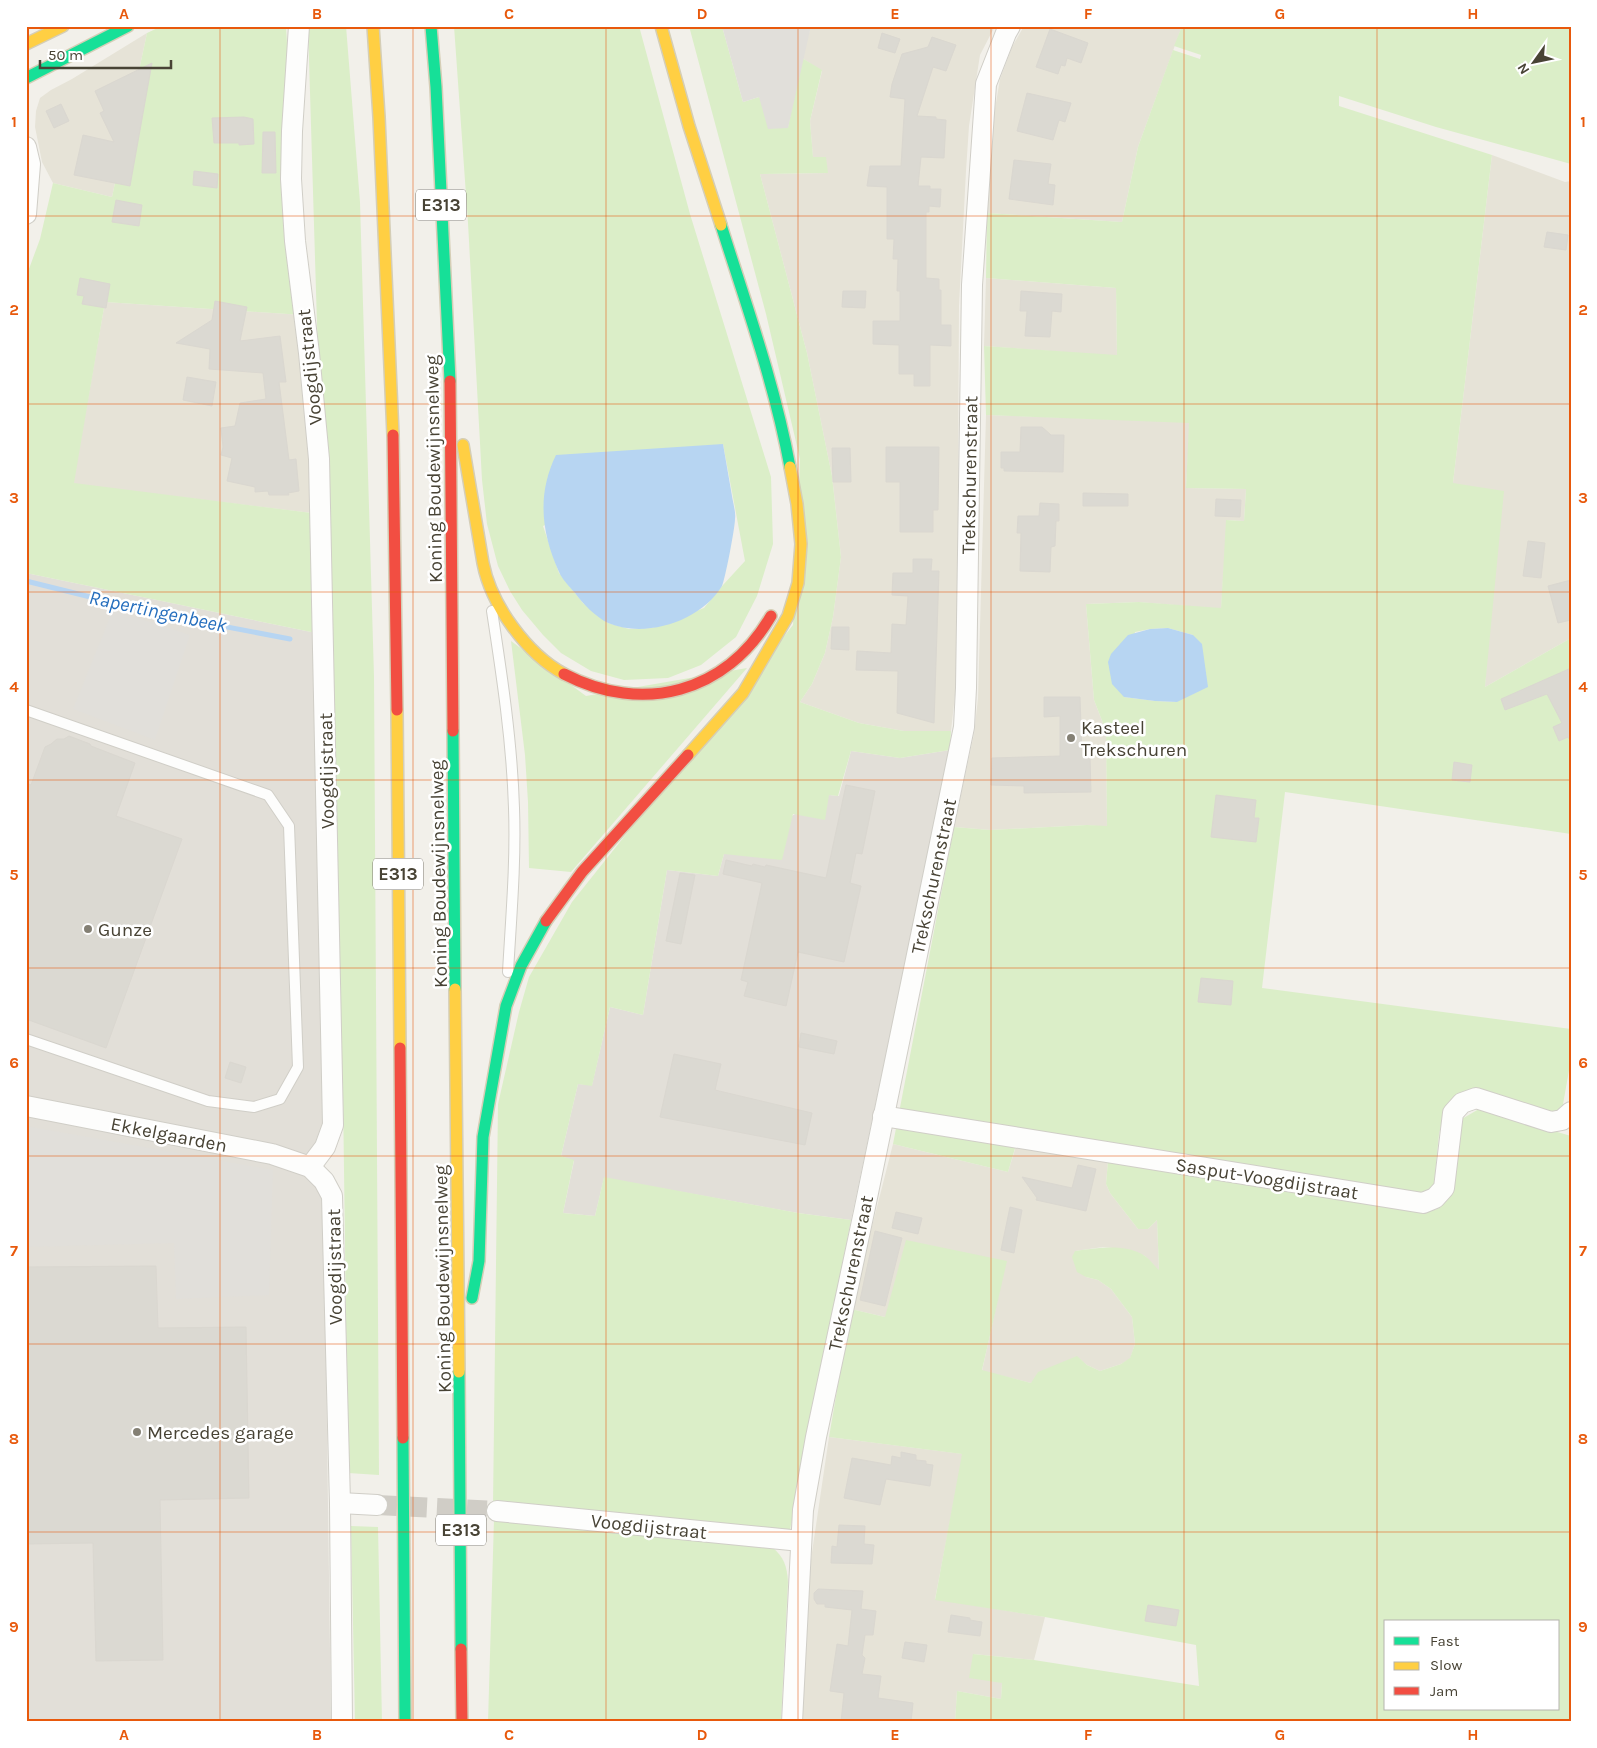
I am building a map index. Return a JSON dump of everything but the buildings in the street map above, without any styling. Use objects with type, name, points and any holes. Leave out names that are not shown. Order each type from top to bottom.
[{"type":"main road","points":[[26,44],[63,26]]},
{"type":"main road","points":[[28,83],[128,26]]},
{"type":"main road","name":"Koning Boudewijnsnelweg","points":[[373,26],[393,404],[405,1722]]},
{"type":"main road","name":"Koning Boudewijnsnelweg","points":[[431,26],[436,87],[450,385],[462,1722]]},
{"type":"main road","points":[[460,1361],[478,1261],[483,1137],[506,1006],[521,966],[542,927],[561,898],[582,872],[743,693],[788,616],[798,583],[801,544],[797,504],[784,432],[752,322],[689,126],[661,26]]},
{"type":"main road","points":[[450,385],[470,478],[475,520],[487,579],[513,628],[534,653],[556,670],[583,684],[617,694],[654,695],[693,686],[726,668],[746,650],[766,625],[777,603]]},
{"type":"main road","points":[[788,565],[797,504]]},
{"type":"street","name":"Voogdijstraat","points":[[299,26],[292,131],[291,179],[295,241],[309,353],[319,459],[333,1125],[325,1147],[310,1167],[324,1181],[332,1196],[340,1503],[342,1722]]},
{"type":"street","name":"Trekschurenstraat","points":[[792,1722],[803,1510],[816,1437],[964,727],[973,276],[986,84],[1010,26]]},
{"type":"street","points":[[26,147],[30,164],[27,182],[26,214]]},
{"type":"street","name":"Sasput-Voogdijstraat","points":[[883,1116],[1423,1203],[1435,1198],[1444,1188],[1453,1112],[1462,1104],[1476,1098],[1550,1122],[1562,1120],[1571,1112]]},
{"type":"street","name":"Ekkelgaarden","points":[[26,1106],[272,1154],[310,1167]]},
{"type":"street","points":[[340,1503],[377,1505]]},
{"type":"street","name":"Voogdijstraat","points":[[497,1511],[801,1541]]},
{"type":"lane","points":[[487,579],[504,688],[514,808],[513,885],[506,1006]]},
{"type":"lane","points":[[26,710],[268,795],[290,826],[298,1067],[280,1099],[254,1107],[208,1101],[26,1040]]},
{"type":"shaded area","points":[[722,26],[811,26],[788,128],[768,129],[759,97],[743,102]]},
{"type":"shaded area","points":[[811,26],[995,26],[980,55],[969,126],[966,171],[959,306],[957,677],[951,731],[904,731],[859,723],[800,702],[812,684],[825,653],[833,617],[841,557],[832,476],[807,353],[760,174],[828,173],[813,158],[810,121],[822,71],[802,58]]},
{"type":"shaded area","points":[[1024,26],[1182,26],[1138,147],[1122,222],[987,213],[991,132],[1000,79],[1012,47]]},
{"type":"shaded area","points":[[147,33],[112,197],[53,183],[42,162],[35,127],[36,111],[40,98]]},
{"type":"shaded area","points":[[1492,155],[1565,182],[1571,181],[1571,638],[1485,687],[1488,642],[1453,483]]},
{"type":"shaded area","points":[[986,278],[1116,288],[1117,356],[984,346]]},
{"type":"shaded area","points":[[105,302],[303,315],[312,513],[73,484]]},
{"type":"shaded area","points":[[986,415],[1190,422],[1186,488],[1246,489],[1244,521],[1227,520],[1221,609],[1139,602],[1086,604],[1094,700],[1106,731],[1107,827],[1087,825],[990,830],[954,827],[974,734],[978,698]]},
{"type":"shaded area","points":[[26,573],[316,633],[331,1722],[26,1722]]},
{"type":"shaded area","points":[[113,610],[190,635],[155,740],[73,709]]},
{"type":"shaded area","points":[[950,750],[851,1220],[798,1213],[604,1178],[595,1216],[563,1213],[574,1161],[561,1156],[578,1084],[592,1085],[610,1007],[643,1015],[667,870],[718,876],[724,854],[829,795],[839,796],[851,751],[900,758]]},
{"type":"shaded area","points":[[26,1126],[273,1170],[269,1295],[176,1299],[174,1243],[26,1247]]},
{"type":"shaded area","points":[[1017,1143],[1108,1161],[1106,1184],[1110,1193],[1138,1229],[1148,1229],[1157,1220],[1159,1271],[1145,1256],[1130,1250],[1103,1247],[1075,1251],[1086,1277],[1098,1280],[1111,1289],[1132,1317],[1135,1344],[1130,1359],[1121,1364],[1100,1371],[1087,1365],[1077,1357],[1031,1383],[982,1371],[1006,1261],[885,1317],[851,1309],[893,1144],[1008,1172]]},
{"type":"shaded area","points":[[829,1437],[963,1454],[935,1599],[1045,1617],[1034,1660],[973,1654],[1002,1683],[1001,1699],[957,1691],[955,1722],[802,1722],[810,1566]]},
{"type":"green space","points":[[162,26],[286,26],[303,315],[105,302],[74,483],[312,513],[316,633],[26,573],[26,277],[40,239],[53,183],[112,197],[147,33]]},
{"type":"green space","points":[[308,26],[346,26],[360,202],[374,676],[379,1475],[348,1473],[343,1094],[328,689]]},
{"type":"green space","points":[[454,26],[639,26],[690,214],[771,477],[773,544],[757,596],[736,637],[701,665],[668,678],[624,680],[591,671],[561,653],[522,610],[510,591],[498,566],[487,524],[482,480],[468,223]],"holes":[[[723,444],[745,561],[704,608],[652,628],[629,629],[608,623],[583,603],[559,573],[543,526]]]},
{"type":"green space","points":[[689,26],[722,26],[743,102],[759,97],[788,127],[802,58],[822,70],[810,121],[813,157],[826,157],[828,173],[760,174],[807,353],[832,476],[841,557],[833,617],[825,653],[812,684],[800,702],[859,723],[904,731],[951,731],[950,750],[900,758],[851,751],[838,796],[829,795],[825,820],[793,814],[782,860],[724,854],[718,876],[667,870],[643,1015],[610,1007],[592,1086],[578,1084],[561,1156],[574,1160],[563,1213],[595,1216],[604,1177],[798,1213],[851,1220],[790,1530],[782,1533],[493,1505],[498,1104],[529,977],[572,902],[793,625],[800,459],[766,314]]},
{"type":"green space","points":[[1182,26],[1571,26],[1571,164],[1436,127],[1339,96],[1339,106],[1492,155],[1453,483],[1504,491],[1485,687],[1571,638],[1571,834],[1285,792],[1262,988],[1571,1029],[1571,1059],[1562,1110],[1556,1114],[1472,1093],[1445,1109],[1439,1134],[1434,1184],[1424,1196],[1019,1135],[1008,1172],[893,1144],[954,827],[990,830],[1087,825],[1107,826],[1106,731],[1094,700],[1086,604],[1139,602],[1221,608],[1226,520],[1244,521],[1246,489],[1186,488],[1189,423],[986,415],[984,346],[1117,355],[1116,288],[986,278],[987,213],[1122,222],[1138,147],[1173,50],[1200,59],[1201,55],[1174,46]],"holes":[[[1168,628],[1193,635],[1177,702],[1124,697],[1135,632]]]},
{"type":"green space","points":[[511,641],[586,696],[747,668],[571,872],[529,868],[525,755]]},
{"type":"green space","points":[[1479,1109],[1571,1136],[1571,1722],[955,1722],[957,1691],[1001,1699],[1002,1683],[969,1678],[973,1654],[1034,1660],[1199,1686],[1196,1645],[1045,1617],[935,1600],[962,1454],[829,1437],[851,1309],[885,1317],[906,1240],[1007,1261],[982,1370],[1031,1383],[1038,1372],[1077,1356],[1087,1365],[1100,1371],[1121,1364],[1130,1358],[1135,1344],[1132,1317],[1111,1289],[1098,1280],[1077,1272],[1072,1257],[1075,1251],[1111,1248],[1129,1249],[1145,1256],[1159,1270],[1157,1220],[1148,1229],[1138,1229],[1110,1193],[1106,1184],[1108,1161],[1428,1211],[1439,1208],[1446,1198],[1456,1151],[1460,1120]]},
{"type":"green space","points":[[494,1519],[772,1547],[784,1562],[788,1582],[781,1722],[488,1722]]},
{"type":"green space","points":[[351,1526],[378,1527],[382,1722],[355,1722]]},
{"type":"water","points":[[723,444],[735,516],[730,554],[722,586],[701,609],[671,624],[639,629],[608,623],[599,617],[590,610],[562,577],[548,542],[545,528],[544,499],[546,484],[556,455]]},
{"type":"water","points":[[1168,628],[1193,635],[1202,644],[1208,687],[1177,702],[1124,697],[1112,684],[1108,662],[1111,654],[1128,635],[1150,629]]},
{"type":"waterway","name":"Rapertingenbeek","points":[[26,581],[159,614],[290,639]]},
{"type":"tunnel","points":[[377,1505],[497,1511]]},
{"type":"traffic: fast","points":[[26,78],[128,26]]},
{"type":"traffic: fast","points":[[431,26],[436,87],[450,381]]},
{"type":"traffic: fast","points":[[721,225],[768,375],[790,467]]},
{"type":"traffic: fast","points":[[453,731],[455,989]]},
{"type":"traffic: fast","points":[[472,1298],[479,1261],[483,1137],[506,1006],[521,966],[546,921]]},
{"type":"traffic: fast","points":[[459,1372],[461,1649]]},
{"type":"traffic: fast","points":[[403,1438],[405,1722]]},
{"type":"traffic: slow","points":[[26,44],[63,26]]},
{"type":"traffic: slow","points":[[373,26],[379,117],[393,435]]},
{"type":"traffic: slow","points":[[661,26],[689,126],[721,225]]},
{"type":"traffic: slow","points":[[463,445],[483,563],[494,595],[502,611],[524,641],[550,665],[564,674]]},
{"type":"traffic: slow","points":[[688,755],[743,693],[788,616],[798,583],[801,544],[797,504],[790,467]]},
{"type":"traffic: slow","points":[[397,710],[400,1048]]},
{"type":"traffic: slow","points":[[455,989],[459,1372]]},
{"type":"traffic: jam","points":[[450,381],[453,731]]},
{"type":"traffic: jam","points":[[393,435],[397,710]]},
{"type":"traffic: jam","points":[[564,674],[594,686],[623,693],[652,694],[680,689],[707,679],[731,663],[752,642],[771,616]]},
{"type":"traffic: jam","points":[[546,921],[582,872],[688,755]]},
{"type":"traffic: jam","points":[[400,1048],[403,1438]]},
{"type":"traffic: jam","points":[[461,1649],[462,1722]]},
{"type":"place","name":"Kasteel Trekschuren","points":[[1071,738]]},
{"type":"place","name":"Gunze","points":[[88,929]]},
{"type":"place","name":"Mercedes garage","points":[[137,1432]]}]
